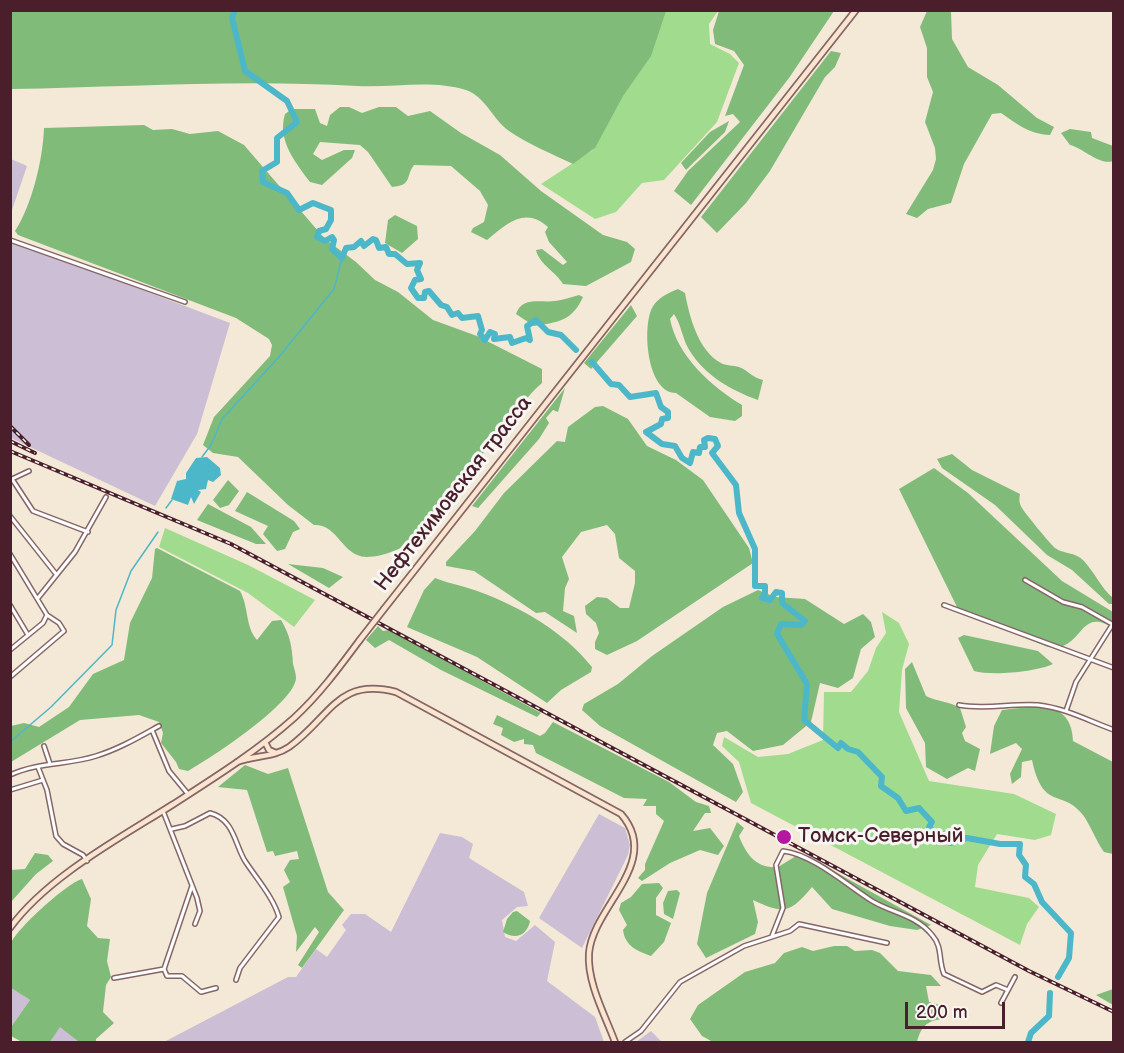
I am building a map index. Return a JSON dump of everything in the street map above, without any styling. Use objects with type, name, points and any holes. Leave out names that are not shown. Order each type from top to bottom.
[{"type":"main road","name":"Нефтехимовская трасса","points":[[10,928],[12,921],[43,894],[87,861],[265,742],[311,701],[856,10]]},
{"type":"main road","points":[[237,762],[278,753],[289,746],[343,696],[369,687],[381,688],[396,692],[621,814],[632,830],[635,844],[633,861],[594,936],[589,958],[591,975],[615,1042]]},
{"type":"main road","points":[[265,742],[269,750],[278,753]]},
{"type":"street","points":[[10,240],[185,302]]},
{"type":"street","points":[[29,471],[11,480],[33,511],[88,532]]},
{"type":"street","points":[[38,598],[88,532],[106,497]]},
{"type":"street","points":[[10,516],[56,574]]},
{"type":"street","points":[[10,554],[47,615],[59,623],[63,633],[10,676]]},
{"type":"street","points":[[1025,580],[1063,602],[1082,607],[1112,623],[1076,682],[1066,711]]},
{"type":"street","points":[[10,604],[28,635]]},
{"type":"street","points":[[944,605],[1113,668]]},
{"type":"street","points":[[10,650],[43,623],[47,615]]},
{"type":"street","points":[[959,705],[973,708],[1002,704],[1039,705],[1066,711],[1113,730]]},
{"type":"street","points":[[10,775],[50,764],[95,757],[159,726]]},
{"type":"street","points":[[152,730],[170,771],[188,794]]},
{"type":"street","points":[[44,746],[50,764]]},
{"type":"street","points":[[38,767],[56,836],[63,844],[83,855],[87,861]]},
{"type":"street","points":[[10,790],[43,780]]},
{"type":"street","points":[[163,811],[193,886],[200,911],[195,924]]},
{"type":"street","points":[[172,829],[185,826],[210,813],[216,814],[233,833],[246,862],[274,903],[279,917],[240,968],[236,981]]},
{"type":"street","points":[[772,936],[783,908],[776,865],[783,851],[793,852],[874,902],[917,920],[939,942],[944,974],[982,992],[996,985],[1008,990]]},
{"type":"street","points":[[193,886],[189,888],[164,969],[168,976],[182,976],[201,992],[216,988]]},
{"type":"street","points":[[625,1042],[641,1031],[680,982],[744,946],[790,931],[799,924],[887,943]]},
{"type":"street","points":[[114,978],[164,969]]},
{"type":"street","points":[[1001,1003],[1015,977]]},
{"type":"shaded area","points":[[11,159],[27,166],[11,213]]},
{"type":"shaded area","points":[[10,240],[230,323],[197,434],[155,506],[11,438]]},
{"type":"shaded area","points":[[599,814],[625,828],[630,845],[628,855],[582,948],[539,918]]},
{"type":"shaded area","points":[[440,833],[462,837],[473,844],[469,858],[524,892],[528,906],[517,907],[502,920],[505,937],[516,941],[535,925],[555,942],[547,981],[595,1017],[604,1042],[164,1042],[288,977],[296,977],[316,949],[327,957],[346,930],[342,925],[351,914],[365,914],[391,932]]},
{"type":"shaded area","points":[[11,988],[30,1000],[11,1027]]},
{"type":"shaded area","points":[[60,1026],[79,1042],[50,1042]]},
{"type":"shaded area","points":[[651,1031],[662,1042],[636,1042]]},
{"type":"green space","points":[[10,11],[666,11],[651,56],[623,96],[595,148],[573,164],[516,136],[503,126],[473,93],[439,85],[227,83],[11,89]]},
{"type":"green space","points":[[664,11],[718,11],[709,24],[710,44],[730,54],[739,63],[717,122],[664,180],[642,183],[616,212],[595,219],[541,184],[593,150]]},
{"type":"green space","points":[[719,11],[834,11],[789,78],[691,205],[674,191],[688,171],[740,122],[733,114],[725,116],[744,65],[734,51],[715,44],[713,30]]},
{"type":"green space","points":[[927,11],[951,11],[952,39],[968,67],[998,85],[1037,118],[1054,127],[1050,135],[1036,133],[1001,113],[992,114],[964,164],[951,203],[928,209],[917,218],[906,214],[933,170],[936,159],[935,148],[925,122],[933,92],[927,77],[927,48],[920,27]]},
{"type":"green space","points":[[831,51],[841,53],[835,67],[825,77],[770,171],[746,203],[717,233],[701,217]]},
{"type":"green space","points":[[340,107],[349,107],[362,113],[379,107],[396,107],[408,116],[430,111],[461,133],[500,155],[541,191],[603,235],[627,242],[635,249],[631,262],[586,286],[563,284],[544,264],[536,250],[542,249],[563,265],[567,262],[549,242],[545,232],[548,227],[540,221],[531,218],[516,220],[501,228],[487,240],[471,232],[473,228],[484,222],[488,205],[480,191],[451,166],[414,165],[406,182],[392,187],[368,152],[360,145],[320,142],[313,154],[322,160],[344,150],[355,150],[352,158],[322,185],[310,182],[293,159],[285,142],[283,124],[285,114],[292,109],[315,109],[320,123],[327,126],[330,115]]},
{"type":"green space","points":[[729,121],[725,132],[686,170],[681,163],[710,132]]},
{"type":"green space","points":[[144,125],[153,130],[172,129],[190,134],[218,131],[244,145],[325,239],[356,262],[375,280],[398,292],[433,320],[477,336],[542,369],[542,383],[500,435],[446,494],[436,507],[425,529],[411,542],[381,555],[366,557],[358,555],[345,546],[329,529],[314,525],[288,505],[238,457],[213,453],[203,445],[214,417],[270,356],[272,345],[269,339],[236,318],[18,235],[15,231],[27,208],[36,181],[44,128]]},
{"type":"green space","points":[[1070,129],[1091,132],[1092,138],[1113,146],[1113,161],[1097,159],[1070,145],[1061,133]]},
{"type":"green space","points":[[395,215],[417,226],[418,239],[402,253],[385,243],[388,220]]},
{"type":"green space","points":[[678,289],[685,293],[696,332],[706,350],[723,364],[739,367],[763,380],[758,400],[727,386],[699,364],[686,344],[674,314],[670,319],[680,346],[697,369],[719,389],[742,405],[742,416],[735,421],[710,417],[676,393],[666,390],[659,383],[653,371],[649,358],[647,330],[649,317],[657,301]]},
{"type":"green space","points":[[579,295],[583,297],[579,305],[569,316],[558,321],[534,326],[516,314],[519,308],[527,303],[555,301]]},
{"type":"green space","points":[[631,305],[637,316],[591,369],[584,363]]},
{"type":"green space","points":[[565,388],[558,412],[553,410],[546,418],[549,423],[539,439],[478,508],[472,506]]},
{"type":"green space","points":[[603,406],[628,419],[647,446],[676,460],[703,480],[749,548],[753,563],[637,641],[607,655],[595,649],[599,633],[596,623],[586,614],[585,606],[597,597],[607,598],[620,608],[629,608],[635,583],[635,571],[619,558],[615,534],[607,525],[581,532],[562,557],[569,579],[565,588],[563,611],[574,616],[577,633],[545,612],[536,613],[474,571],[446,566],[446,562],[475,531],[504,493],[557,441],[565,442],[568,427],[595,407]]},
{"type":"green space","points":[[952,454],[972,470],[1020,494],[1022,508],[1043,535],[1055,548],[1084,561],[1113,598],[1113,604],[1109,604],[1072,570],[1047,555],[995,505],[942,468],[937,459]]},
{"type":"green space","points":[[934,468],[968,493],[1062,581],[1113,612],[1113,628],[1103,623],[1090,623],[1063,646],[1048,647],[959,611],[899,489]]},
{"type":"green space","points":[[228,480],[239,491],[229,505],[220,508],[213,500]]},
{"type":"green space","points":[[247,492],[294,521],[300,529],[293,532],[285,549],[277,551],[263,534],[268,526],[235,511]]},
{"type":"green space","points":[[208,504],[251,527],[266,544],[256,544],[197,520]]},
{"type":"green space","points":[[165,528],[248,565],[315,600],[294,627],[248,593],[159,547]]},
{"type":"green space","points":[[155,549],[240,591],[253,635],[257,640],[272,621],[281,620],[290,641],[296,674],[292,689],[250,729],[188,771],[179,769],[161,743],[163,733],[159,722],[139,715],[80,720],[11,762],[11,726],[24,723],[39,727],[69,707],[93,674],[124,660],[130,623],[152,578]]},
{"type":"green space","points":[[288,564],[323,568],[343,577],[329,588]]},
{"type":"green space","points":[[435,578],[496,598],[541,622],[581,654],[592,667],[591,672],[561,690],[547,703],[477,657],[407,627],[424,590]]},
{"type":"green space","points":[[758,590],[775,597],[805,599],[844,624],[863,614],[871,622],[875,637],[861,649],[853,678],[838,688],[820,683],[811,722],[783,745],[753,751],[727,731],[717,733],[713,745],[733,764],[743,792],[736,802],[600,726],[582,710],[584,704],[618,684],[652,656],[723,607]]},
{"type":"green space","points":[[882,612],[899,623],[909,644],[902,670],[899,712],[929,781],[1014,794],[1056,814],[1051,835],[1035,840],[997,834],[978,865],[975,887],[1029,898],[1039,907],[1027,924],[1020,945],[751,803],[739,762],[722,746],[724,737],[758,757],[788,754],[823,740],[824,692],[851,692],[868,671],[876,648],[886,633]]},
{"type":"green space","points":[[378,626],[383,631],[389,630],[541,713],[537,717],[441,670],[389,640],[375,648],[366,640]]},
{"type":"green space","points":[[964,635],[1038,651],[1053,664],[1014,672],[974,671],[958,638]]},
{"type":"green space","points":[[912,662],[926,696],[960,708],[966,727],[962,733],[965,741],[980,749],[975,771],[968,768],[947,779],[926,767],[925,743],[906,708],[905,669]]},
{"type":"green space","points":[[1046,705],[1058,711],[1069,722],[1073,741],[1113,762],[1113,854],[1104,852],[1086,819],[1075,807],[1047,793],[1036,776],[1032,760],[1022,762],[1021,777],[1012,784],[1010,774],[1022,749],[1016,743],[990,754],[994,726],[1002,710]]},
{"type":"green space","points":[[497,715],[540,736],[553,722],[669,782],[696,802],[709,806],[711,813],[705,813],[693,831],[710,828],[724,846],[718,855],[700,850],[670,863],[642,881],[638,878],[645,870],[645,864],[664,821],[656,814],[656,806],[643,806],[647,799],[624,798],[536,753],[533,745],[524,744],[524,739],[514,742],[501,735],[503,728],[493,724]]},
{"type":"green space","points":[[245,765],[268,774],[288,768],[328,892],[344,910],[302,968],[298,965],[319,932],[315,927],[296,952],[297,936],[283,887],[290,882],[284,870],[290,860],[299,859],[297,851],[275,856],[273,851],[267,852],[247,790],[218,787]]},
{"type":"green space","points":[[737,822],[744,828],[739,836],[742,843],[758,863],[778,867],[801,853],[931,925],[917,930],[890,926],[832,909],[812,887],[798,902],[786,909],[773,908],[753,900],[758,922],[755,934],[706,958],[697,944],[707,893]]},
{"type":"green space","points":[[35,853],[48,855],[53,861],[36,874],[11,902],[11,870],[25,869]]},
{"type":"green space","points":[[82,879],[91,899],[87,926],[98,938],[110,939],[107,961],[111,977],[106,985],[103,1012],[114,1023],[96,1039],[96,1042],[79,1042],[60,1027],[50,1042],[22,1042],[11,1036],[11,1027],[30,1000],[11,988],[10,945],[21,929],[42,908],[65,889]]},
{"type":"green space","points":[[659,883],[663,888],[656,898],[656,915],[671,923],[664,942],[651,956],[637,950],[626,940],[623,930],[627,925],[619,910],[621,903],[631,897],[642,884]]},
{"type":"green space","points":[[677,890],[680,893],[673,919],[664,914],[663,903],[668,891]]},
{"type":"green space","points":[[517,911],[530,921],[523,933],[512,936],[503,932],[507,919]]},
{"type":"green space","points":[[834,946],[847,946],[855,951],[872,950],[880,953],[898,971],[931,975],[941,986],[926,986],[929,1002],[940,1005],[942,1019],[932,1021],[925,1026],[917,1042],[713,1042],[702,1036],[690,1019],[698,1005],[745,972],[775,963],[784,953],[802,947],[813,951]]},
{"type":"green space","points":[[1113,989],[1113,1005],[1096,995]]},
{"type":"water","points":[[207,457],[220,468],[221,475],[213,482],[208,480],[206,489],[198,490],[201,492],[194,504],[191,497],[188,505],[171,499],[177,481],[186,479],[186,473],[196,458]]},
{"type":"waterway","points":[[235,10],[232,18],[245,71],[287,101],[297,122],[277,138],[277,162],[262,171],[263,182],[287,193],[299,210],[313,203],[331,210],[331,220],[326,229],[319,231],[317,237],[325,241],[332,237],[334,240],[332,249],[342,258],[346,248],[354,247],[361,241],[364,246],[373,239],[376,240],[379,248],[386,247],[389,254],[395,254],[407,264],[420,263],[417,270],[421,279],[415,280],[411,288],[418,298],[424,298],[425,292],[429,291],[441,305],[447,307],[452,315],[458,313],[462,318],[478,316],[482,330],[480,334],[485,340],[490,332],[495,334],[494,339],[510,337],[512,343],[526,338],[530,340],[527,326],[536,320],[548,332],[561,335],[576,350]]},
{"type":"waterway","points":[[202,457],[211,445],[222,419],[278,358],[334,289],[342,258]]},
{"type":"waterway","points":[[592,362],[611,384],[619,385],[630,397],[656,393],[661,407],[668,412],[668,418],[662,419],[661,424],[646,432],[662,444],[675,446],[682,458],[690,463],[693,452],[699,453],[700,447],[705,447],[704,440],[715,439],[718,446],[712,453],[736,485],[739,513],[755,549],[755,586],[765,586],[762,598],[770,600],[776,592],[782,593],[782,603],[805,621],[801,625],[781,624],[777,634],[807,684],[804,720],[838,748],[841,743],[848,749],[858,752],[882,777],[881,786],[898,798],[906,811],[919,808],[932,822],[929,827],[935,833],[947,835],[950,843],[967,838],[1000,844],[1020,844],[1019,855],[1026,865],[1025,877],[1034,884],[1042,902],[1071,933],[1069,958],[1058,977]]},
{"type":"waterway","points":[[166,508],[172,500]]},
{"type":"waterway","points":[[10,742],[51,707],[112,645],[116,610],[131,571],[158,532]]},
{"type":"waterway","points":[[1028,1042],[1031,1033],[1049,1016],[1050,993]]},
{"type":"railway","points":[[10,426],[29,445]]},
{"type":"railway","points":[[10,441],[35,453]]},
{"type":"railway","points":[[10,451],[231,544],[1029,971],[1114,1012]]},
{"type":"place","name":"Томск-Северный","points":[[784,837]]}]
